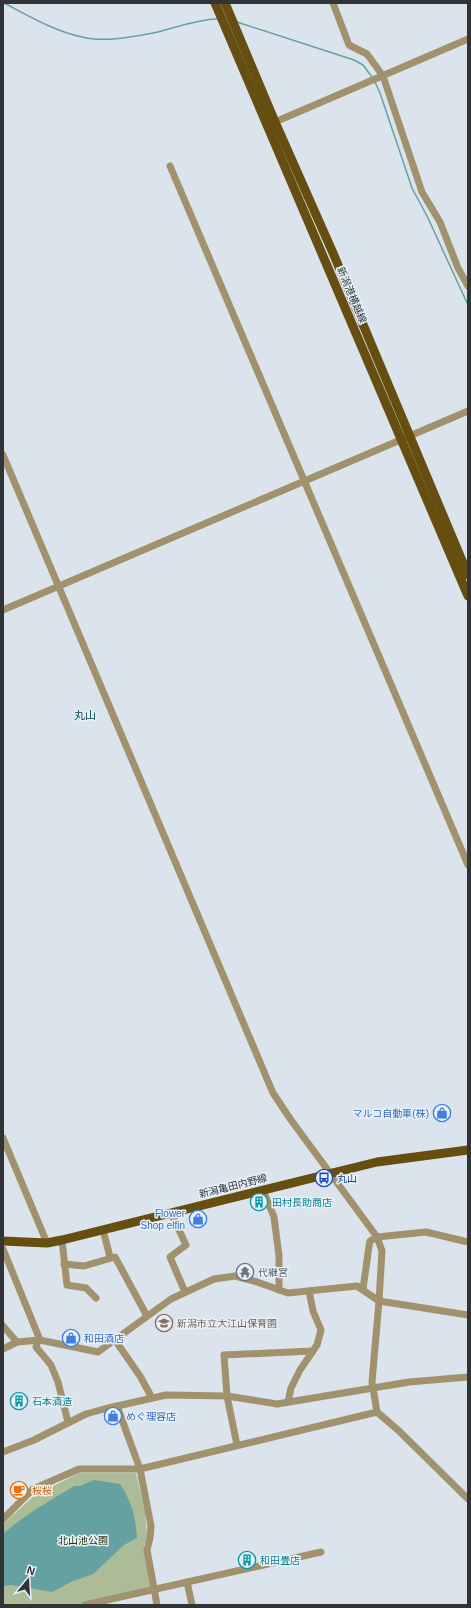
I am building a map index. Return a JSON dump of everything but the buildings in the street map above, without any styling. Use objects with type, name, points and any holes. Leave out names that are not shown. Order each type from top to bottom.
[{"type":"main road","name":"新潟港横越線","points":[[225,3],[275,122],[333,253],[468,596]]},
{"type":"main road","name":"新潟港横越線","points":[[217,7],[405,438],[468,575]]},
{"type":"main road","name":"新潟亀田内野線","points":[[3,1240],[48,1243],[377,1162],[468,1150]]},
{"type":"street","points":[[333,3],[349,45],[367,54],[383,76],[422,192],[440,222],[458,268],[468,286]]},
{"type":"street","points":[[275,122],[468,39]]},
{"type":"street","points":[[170,166],[468,865]]},
{"type":"street","points":[[3,610],[468,411]]},
{"type":"street","points":[[3,455],[273,1093],[291,1120],[377,1237],[382,1252],[372,1372],[372,1388],[377,1412],[398,1430],[468,1499]]},
{"type":"street","points":[[3,1138],[48,1243]]},
{"type":"street","points":[[263,1190],[274,1217],[279,1256],[279,1290]]},
{"type":"street","points":[[171,1213],[186,1245],[170,1257],[185,1292]]},
{"type":"street","points":[[103,1230],[110,1257]]},
{"type":"street","points":[[363,1289],[368,1246],[370,1241],[377,1237],[426,1232],[468,1242]]},
{"type":"street","points":[[62,1240],[67,1285],[86,1288],[96,1298]]},
{"type":"street","points":[[3,1249],[40,1340]]},
{"type":"street","points":[[64,1264],[84,1266],[110,1257],[115,1257],[146,1316]]},
{"type":"street","points":[[3,1349],[17,1342],[40,1340],[98,1352],[171,1299],[214,1279],[235,1276],[288,1293],[357,1286],[379,1300],[468,1314]]},
{"type":"street","points":[[288,1402],[290,1392],[297,1376],[317,1345],[321,1330],[313,1311],[309,1291]]},
{"type":"street","points":[[3,1326],[17,1342]]},
{"type":"street","points":[[40,1340],[36,1347],[51,1365],[58,1382],[68,1422]]},
{"type":"street","points":[[115,1340],[140,1376],[152,1398]]},
{"type":"street","points":[[237,1446],[227,1396],[224,1355],[312,1351]]},
{"type":"street","points":[[3,1452],[34,1440],[86,1414],[166,1395],[227,1396],[277,1404],[317,1396],[434,1378],[468,1377]]},
{"type":"street","points":[[117,1406],[140,1469],[151,1526],[147,1550],[158,1605]]},
{"type":"street","points":[[3,1519],[33,1489],[79,1469],[140,1469],[377,1412]]},
{"type":"street","points":[[86,1605],[321,1552]]},
{"type":"street","points":[[187,1582],[192,1605]]},
{"type":"street","points":[[120,1597],[122,1605]]},
{"type":"green space","name":"北山池公園","points":[[79,1473],[136,1473],[145,1512],[147,1535],[144,1547],[151,1588],[76,1605],[3,1605],[3,1524],[34,1496]]},
{"type":"shaded area","name":"北山池公園","points":[[94,1480],[120,1484],[127,1496],[132,1510],[137,1538],[124,1545],[93,1574],[71,1582],[52,1592],[11,1585],[3,1586],[3,1534],[28,1514],[74,1486],[80,1486]]},
{"type":"waterway","points":[[4,3],[52,27],[91,39],[130,37],[217,19]]},
{"type":"waterway","points":[[237,22],[354,60],[363,65],[372,77]]},
{"type":"waterway","points":[[375,82],[412,188],[428,218],[468,305]]},
{"type":"place","name":"マルコ自動車(株)","points":[[442,1113]]},
{"type":"place","name":"丸山","points":[[324,1178]]},
{"type":"place","name":"田村長助商店","points":[[259,1202]]},
{"type":"place","name":"Flower Shop elfin","points":[[198,1219]]},
{"type":"place","name":"代継宮","points":[[245,1272]]},
{"type":"place","name":"新潟市立大江山保育園","points":[[164,1323]]},
{"type":"place","name":"和田酒店","points":[[71,1338]]},
{"type":"place","name":"石本酒造","points":[[19,1401]]},
{"type":"place","name":"めぐ理容店","points":[[113,1416]]},
{"type":"place","name":"桜桜","points":[[19,1490]]},
{"type":"place","name":"和田畳店","points":[[247,1560]]},
{"type":"district","name":"丸山","points":[[85,715]]}]
